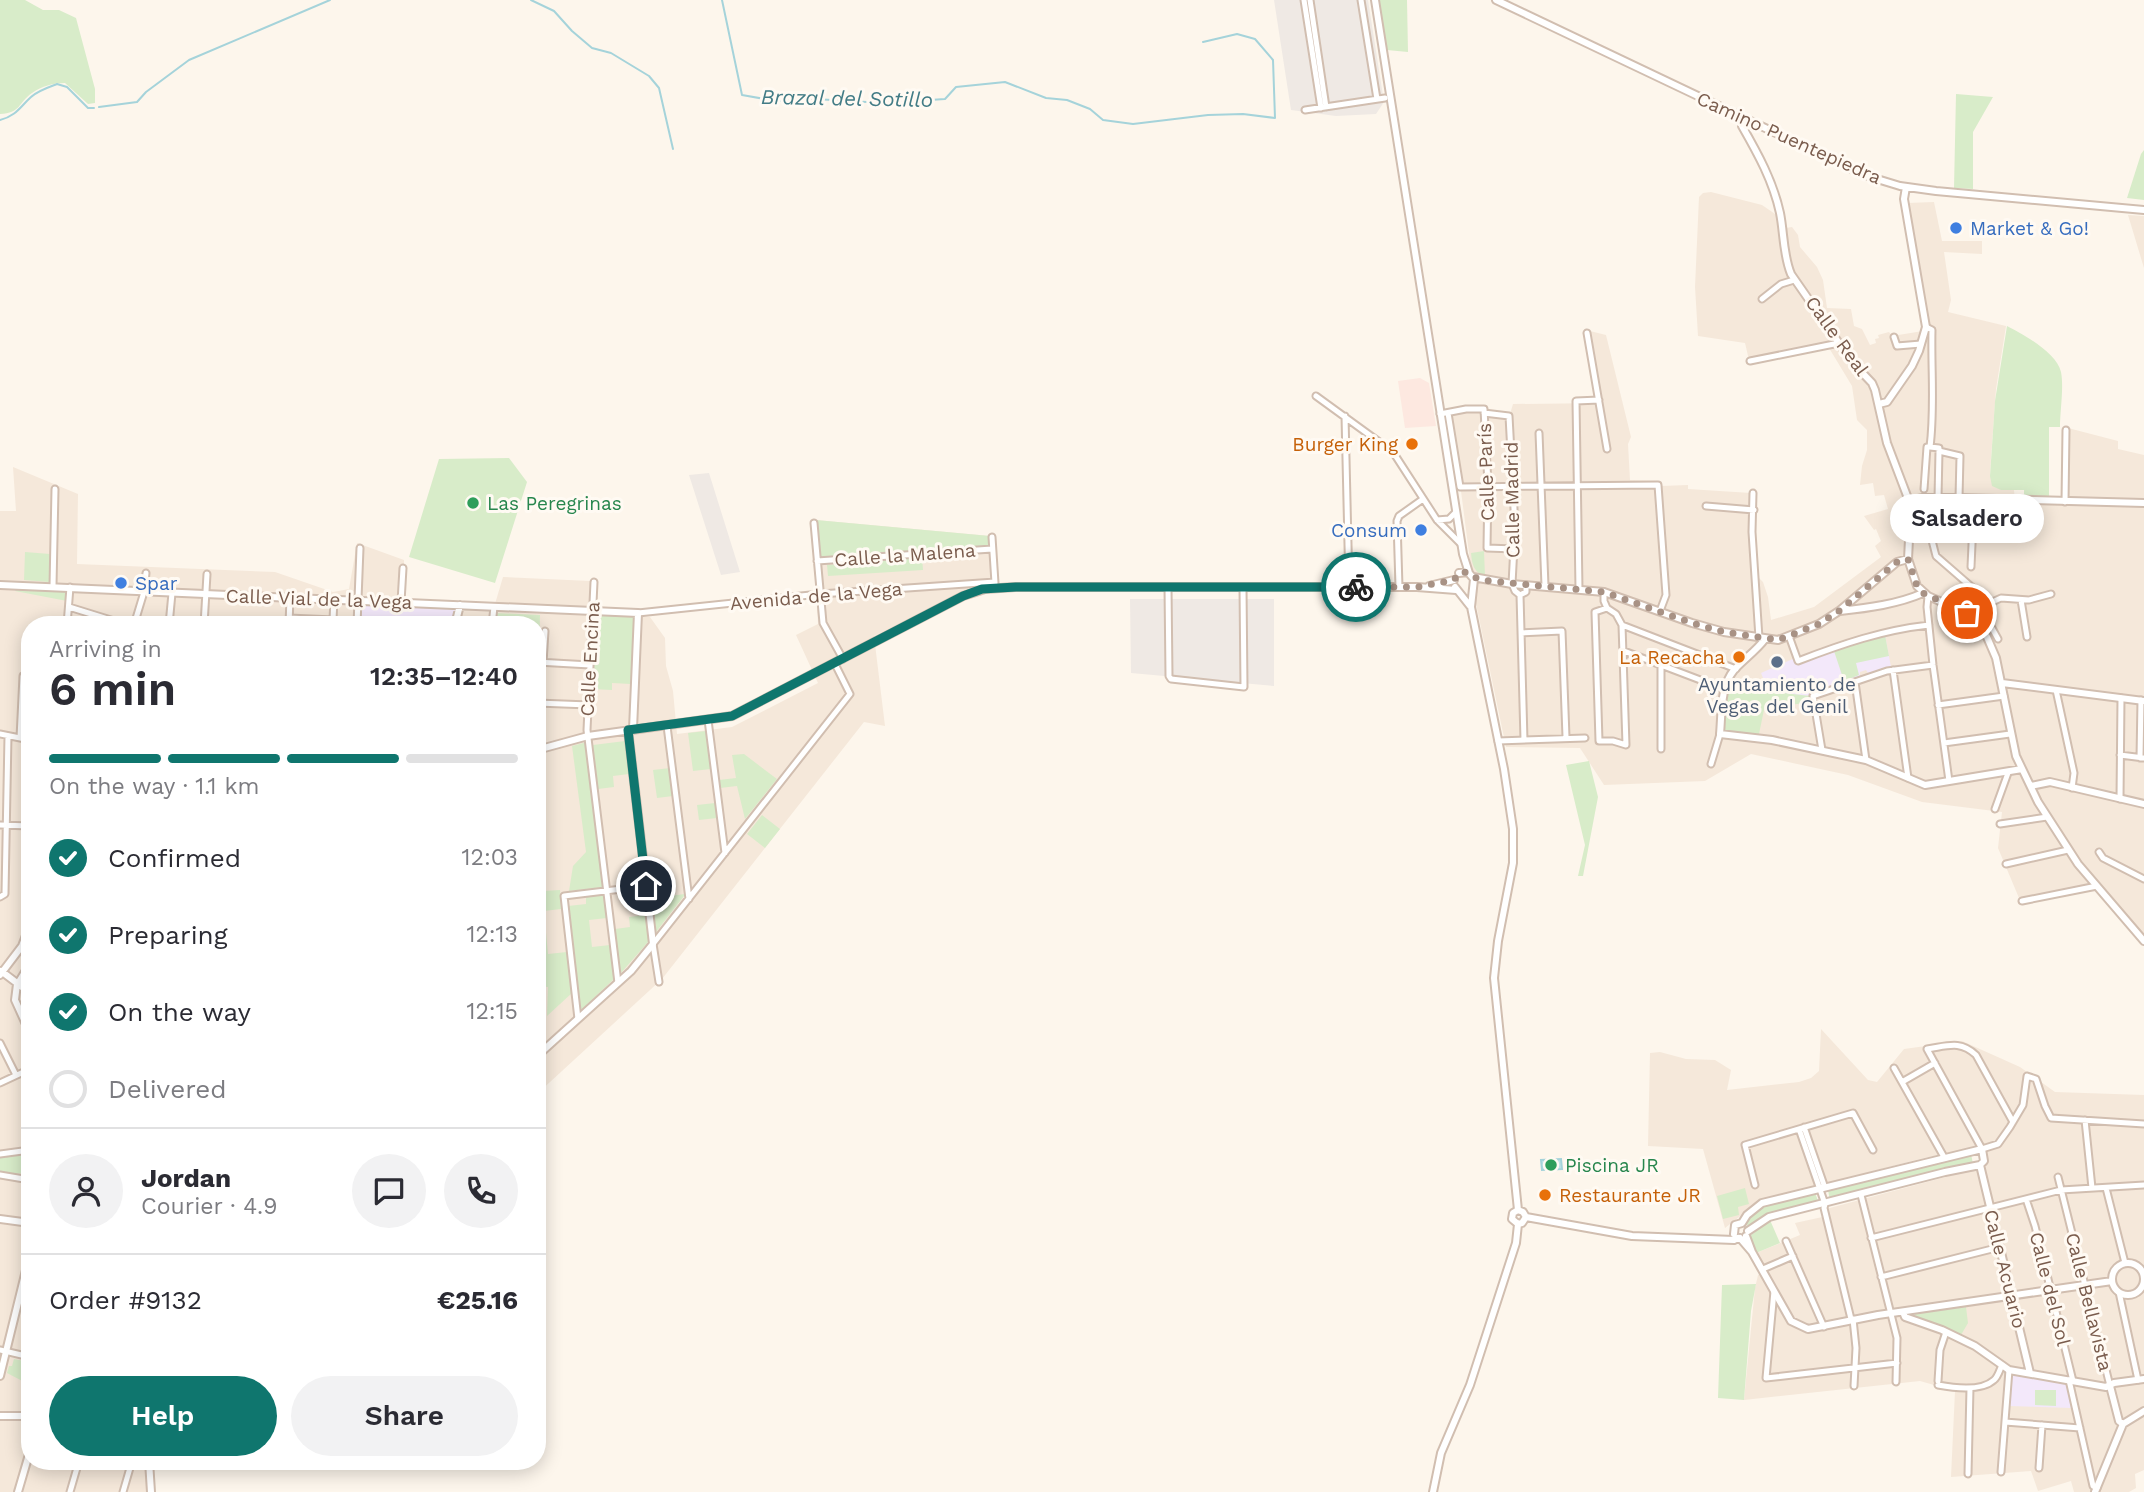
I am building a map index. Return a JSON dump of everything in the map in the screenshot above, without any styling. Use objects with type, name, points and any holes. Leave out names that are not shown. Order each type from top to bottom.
[{"type":"street","points":[[1307,0],[1324,107]]},
{"type":"street","points":[[1361,0],[1377,99]]},
{"type":"street","points":[[1375,0],[1461,544],[1471,575],[1471,607],[1511,805],[1514,848],[1510,885],[1497,950],[1495,992],[1518,1210]]},
{"type":"street","name":"Camino Puentepiedra","points":[[1496,0],[1853,171],[1906,187],[2144,210]]},
{"type":"street","points":[[1305,110],[1385,98]]},
{"type":"street","name":"Calle Real","points":[[1744,120],[1742,126],[1767,172],[1780,212],[1788,267],[1794,280],[1852,362],[1872,383],[1887,443],[1909,501],[1908,559]]},
{"type":"street","points":[[1879,404],[1887,402],[1912,366],[1926,327],[1903,199],[1906,187]]},
{"type":"street","points":[[1762,299],[1781,284],[1794,280]]},
{"type":"street","points":[[1924,489],[1934,401],[1932,330],[1926,327]]},
{"type":"street","points":[[1587,333],[1607,449]]},
{"type":"street","points":[[1894,337],[1897,346],[1921,344]]},
{"type":"street","points":[[1750,361],[1839,343]]},
{"type":"street","points":[[1316,396],[1393,452],[1437,520],[1461,544]]},
{"type":"street","points":[[1579,589],[1576,401],[1599,400]]},
{"type":"street","points":[[1440,414],[1466,409],[1484,411]]},
{"type":"street","name":"Calle Madrid","points":[[1484,411],[1510,416],[1515,549],[1513,584]]},
{"type":"street","name":"Calle París","points":[[1484,411],[1488,486],[1487,548],[1515,549]]},
{"type":"street","points":[[1448,413],[1460,487],[1658,485],[1666,595],[1660,611]]},
{"type":"street","points":[[1345,416],[1349,587]]},
{"type":"street","points":[[1443,431],[1451,429]]},
{"type":"street","points":[[2065,502],[2066,430]]},
{"type":"street","points":[[1539,432],[1545,586]]},
{"type":"street","points":[[1930,446],[1960,456],[1959,498]]},
{"type":"street","points":[[1938,498],[1939,451]]},
{"type":"street","points":[[53,586],[55,489]]},
{"type":"street","points":[[1711,764],[1720,734],[1724,689],[1736,668],[1756,652],[1762,639],[1753,560],[1754,493]]},
{"type":"street","points":[[1909,501],[1923,498],[1959,498],[2144,503]]},
{"type":"street","points":[[1923,498],[1925,522],[1936,556],[1990,603],[2001,598],[2029,600],[2051,594]]},
{"type":"street","points":[[1399,587],[1397,521],[1399,516],[1423,499]]},
{"type":"street","points":[[1971,567],[1975,499]]},
{"type":"street","points":[[1706,506],[1754,509]]},
{"type":"street","points":[[1437,520],[1449,519],[1456,512]]},
{"type":"street","points":[[814,523],[823,624],[844,659]]},
{"type":"street","points":[[1948,527],[1973,527]]},
{"type":"street","name":"Calle la Malena","points":[[992,537],[995,585]]},
{"type":"street","points":[[357,616],[360,548]]},
{"type":"street","name":"Calle la Malena","points":[[817,561],[992,549]]},
{"type":"street","points":[[1417,587],[1454,580],[1459,573],[1463,554]]},
{"type":"street","points":[[1459,573],[1489,581],[1604,592],[1692,623],[1762,639],[1778,640],[1819,624],[1851,602],[1897,562],[1908,559],[1917,586],[1926,595],[1955,606],[1979,624],[1996,658],[2010,734],[2022,769],[2068,850],[2144,941]]},
{"type":"street","points":[[401,602],[403,568]]},
{"type":"street","points":[[137,616],[146,573]]},
{"type":"street","points":[[205,616],[207,574]]},
{"type":"street","points":[[1454,580],[1458,591],[1471,607]]},
{"type":"street","points":[[546,748],[588,736],[732,716],[835,664],[961,592],[980,586],[1417,587],[1458,591],[1489,581]]},
{"type":"street","name":"Calle Encina","points":[[594,582],[588,736],[618,983]]},
{"type":"street","points":[[1513,584],[1515,592],[1520,595]]},
{"type":"street","name":"Calle Vial de la Vega","points":[[0,585],[638,613]]},
{"type":"street","points":[[1520,595],[1526,592],[1526,585]]},
{"type":"street","name":"Avenida de la Vega","points":[[638,613],[820,594],[961,592],[980,586]]},
{"type":"street","points":[[68,616],[70,587]]},
{"type":"street","points":[[1168,587],[1171,680],[1244,687],[1243,587]]},
{"type":"street","points":[[1955,606],[1974,589]]},
{"type":"street","points":[[1604,592],[1607,608],[1616,614],[1622,625],[1626,745],[1599,741],[1595,612],[1607,608]]},
{"type":"street","points":[[170,616],[172,593]]},
{"type":"street","points":[[1520,595],[1524,740]]},
{"type":"street","points":[[1839,611],[1926,595]]},
{"type":"street","points":[[1926,595],[1949,781]]},
{"type":"street","points":[[1968,596],[1982,610],[1998,639]]},
{"type":"street","points":[[289,616],[290,597]]},
{"type":"street","points":[[333,616],[334,599]]},
{"type":"street","points":[[2021,600],[2027,637]]},
{"type":"street","points":[[1851,602],[1854,610]]},
{"type":"street","points":[[457,616],[460,605]]},
{"type":"street","points":[[69,607],[92,616]]},
{"type":"street","points":[[493,616],[494,607]]},
{"type":"street","points":[[638,613],[630,730],[659,982]]},
{"type":"street","points":[[1979,624],[1985,619]]},
{"type":"street","points":[[1622,625],[1736,668]]},
{"type":"street","points":[[1789,636],[1798,661],[1850,641],[1929,625]]},
{"type":"street","points":[[1521,633],[1562,631],[1566,737]]},
{"type":"street","points":[[1624,651],[1724,689]]},
{"type":"street","points":[[546,663],[590,665]]},
{"type":"street","points":[[546,1048],[618,983],[653,944],[850,694],[835,664]]},
{"type":"street","points":[[1661,665],[1661,749]]},
{"type":"street","points":[[1822,750],[1813,696],[1894,670],[1933,665]]},
{"type":"street","points":[[1894,670],[1908,778]]},
{"type":"street","points":[[1856,682],[1866,760]]},
{"type":"street","points":[[2002,683],[2142,701],[2142,758],[2120,755]]},
{"type":"street","points":[[2056,690],[2074,774],[2072,788]]},
{"type":"street","points":[[1938,705],[2004,696]]},
{"type":"street","points":[[2120,799],[2121,698]]},
{"type":"street","points":[[546,703],[589,705]]},
{"type":"street","points":[[0,734],[20,738],[21,717]]},
{"type":"street","points":[[708,720],[725,854]]},
{"type":"street","points":[[667,726],[688,899]]},
{"type":"street","points":[[1720,734],[1772,740],[1866,760],[1925,785],[2022,769]]},
{"type":"street","points":[[1944,743],[2010,734]]},
{"type":"street","points":[[0,897],[5,894],[3,825],[8,736]]},
{"type":"street","points":[[1498,741],[1585,738]]},
{"type":"street","points":[[1995,809],[2008,773]]},
{"type":"street","points":[[2031,786],[2050,782],[2144,804]]},
{"type":"street","points":[[2000,824],[2047,817]]},
{"type":"street","points":[[3,825],[21,826]]},
{"type":"street","points":[[2006,864],[2068,850]]},
{"type":"street","points":[[2099,852],[2103,858],[2144,879]]},
{"type":"street","points":[[578,1019],[564,896],[646,886]]},
{"type":"street","points":[[2022,901],[2097,886]]},
{"type":"street","points":[[21,947],[1,972],[21,987]]},
{"type":"street","points":[[0,961],[11,959]]},
{"type":"street","points":[[21,978],[17,984],[15,1000],[21,1013]]},
{"type":"street","points":[[0,1043],[16,1075]]},
{"type":"street","points":[[1518,1210],[1526,1217],[1632,1237],[1739,1236],[1769,1217],[1978,1165],[1984,1161],[1982,1149],[1927,1049],[1959,1045],[1967,1047],[1976,1055],[2013,1122]]},
{"type":"street","points":[[1902,1082],[1935,1063]]},
{"type":"street","points":[[1894,1068],[1944,1157]]},
{"type":"street","points":[[0,1083],[21,1073]]},
{"type":"street","points":[[2112,1281],[1852,1319],[1808,1329],[1795,1325],[1773,1291],[1763,1269],[1739,1236],[1735,1225],[1742,1223],[1747,1215],[1762,1203],[1998,1144],[2023,1105],[2027,1076],[2036,1079],[2051,1118],[2144,1124]]},
{"type":"street","points":[[1755,1185],[1745,1145],[1801,1128],[1853,1113],[1873,1150]]},
{"type":"street","points":[[2085,1120],[2092,1188]]},
{"type":"street","points":[[1801,1128],[1822,1189],[1824,1208],[1852,1319],[1856,1367],[1854,1386]]},
{"type":"street","name":"Calle Acuario","points":[[1973,1150],[2000,1247],[2030,1373]]},
{"type":"street","points":[[0,1154],[21,1151]]},
{"type":"street","points":[[0,1175],[21,1178]]},
{"type":"street","name":"Calle Bellavista","points":[[2058,1177],[2119,1421],[2123,1424]]},
{"type":"street","points":[[1871,1238],[2062,1190],[2144,1185]]},
{"type":"street","points":[[2106,1188],[2125,1263]]},
{"type":"street","points":[[1861,1195],[1897,1338],[1896,1382]]},
{"type":"street","name":"Calle del Sol","points":[[2026,1199],[2096,1490]]},
{"type":"street","points":[[1518,1210],[1513,1213],[1512,1219],[1518,1224]]},
{"type":"street","points":[[1518,1224],[1526,1217]]},
{"type":"street","points":[[0,1219],[21,1222]]},
{"type":"street","points":[[1739,1236],[1746,1226],[1742,1223]]},
{"type":"street","points":[[1433,1492],[1441,1453],[1470,1385],[1516,1243],[1518,1224]]},
{"type":"street","points":[[1786,1241],[1824,1327]]},
{"type":"street","points":[[1881,1277],[2000,1247]]},
{"type":"street","points":[[1763,1269],[1793,1256]]},
{"type":"street","points":[[1903,1312],[1905,1317],[1975,1346],[2009,1370],[2110,1386],[2141,1379],[2119,1292],[2112,1281],[2114,1270],[2125,1263],[2137,1265],[2143,1273],[2142,1290],[2129,1295],[2119,1292]]},
{"type":"street","points":[[0,1377],[3,1351],[21,1287]]},
{"type":"street","points":[[1773,1291],[1766,1378],[1897,1363]]},
{"type":"street","points":[[1947,1333],[1940,1352],[1938,1383],[1954,1388],[1986,1385],[1996,1379],[2002,1364]]},
{"type":"street","points":[[3,1351],[21,1355]]},
{"type":"street","points":[[2001,1472],[2009,1370]]},
{"type":"street","points":[[1968,1474],[1970,1388]]},
{"type":"street","points":[[2096,1490],[2123,1424],[2144,1411]]},
{"type":"street","points":[[0,1416],[21,1416]]},
{"type":"street","points":[[2005,1422],[2080,1428]]},
{"type":"street","points":[[2039,1468],[2042,1425]]},
{"type":"street","points":[[18,1492],[24,1470]]},
{"type":"street","points":[[70,1492],[76,1470]]},
{"type":"street","points":[[123,1492],[129,1470]]},
{"type":"street","points":[[150,1470],[151,1492]]},
{"type":"shaded area","points":[[1274,0],[1368,0],[1384,102],[1376,114],[1336,116],[1291,110]]},
{"type":"shaded area","points":[[1711,192],[1762,205],[1778,216],[1780,229],[1792,227],[1798,235],[1800,247],[1817,267],[1823,280],[1827,308],[1851,309],[1854,326],[1862,329],[1870,345],[1876,343],[1878,335],[1889,332],[1892,336],[1923,331],[1929,325],[1907,203],[1934,202],[1942,241],[1982,241],[1982,254],[1944,252],[1951,300],[1948,312],[2006,326],[1996,389],[1990,475],[2001,490],[2014,490],[2015,503],[2067,504],[2068,428],[2118,441],[2118,449],[2144,455],[2144,937],[2097,883],[2019,898],[1998,848],[2002,812],[1922,802],[1848,775],[1751,754],[1705,781],[1604,785],[1580,748],[1506,747],[1475,599],[1451,414],[1510,414],[1513,404],[1602,403],[1590,331],[1606,335],[1631,437],[1628,444],[1630,480],[1660,481],[1661,486],[1688,485],[1688,489],[1751,493],[1752,571],[1763,582],[1771,620],[1814,607],[1881,557],[1875,546],[1881,541],[1876,529],[1874,530],[1864,516],[1888,509],[1884,495],[1875,496],[1873,483],[1860,485],[1867,450],[1867,430],[1857,420],[1852,386],[1826,343],[1749,360],[1745,343],[1698,336],[1695,287],[1699,197],[1703,193]]},
{"type":"shaded area","points":[[2128,215],[2144,216],[2144,268]]},
{"type":"shaded area","points":[[1420,378],[1429,383],[1436,426],[1405,428],[1398,381]]},
{"type":"shaded area","points":[[13,467],[78,494],[77,564],[275,572],[333,592],[349,589],[357,543],[404,560],[404,600],[495,604],[503,577],[590,581],[589,615],[650,617],[665,638],[666,666],[673,691],[677,734],[732,727],[818,683],[796,635],[818,624],[815,565],[820,557],[816,520],[990,536],[993,578],[874,636],[885,726],[864,722],[662,979],[546,1086],[546,616],[21,616],[21,1470],[146,1470],[147,1492],[0,1492],[0,511],[16,511]]},
{"type":"shaded area","points":[[709,473],[740,572],[721,575],[689,475]]},
{"type":"shaded area","points":[[1130,599],[1274,599],[1274,686],[1131,673]]},
{"type":"shaded area","points":[[361,605],[455,609],[453,616],[360,616]]},
{"type":"shaded area","points":[[1885,635],[1891,667],[1868,673],[1866,670],[1860,672],[1860,677],[1806,696],[1769,692],[1761,673],[1795,658],[1798,664]]},
{"type":"shaded area","points":[[1821,1029],[1868,1080],[1877,1082],[1904,1049],[1962,1041],[2020,1067],[2055,1092],[2144,1095],[2144,1470],[2135,1474],[2136,1488],[2129,1492],[2074,1492],[2071,1481],[2038,1491],[2031,1471],[1951,1477],[1955,1391],[1920,1381],[1744,1400],[1755,1288],[1758,1275],[1766,1271],[1756,1253],[1800,1235],[1795,1223],[1827,1216],[1826,1209],[1983,1167],[1978,1147],[1924,1158],[1761,1200],[1725,1228],[1703,1149],[1648,1146],[1650,1053],[1660,1052],[1686,1059],[1715,1060],[1731,1070],[1727,1090],[1799,1082],[1811,1078],[1819,1071]]},
{"type":"shaded area","points":[[2011,1374],[2066,1382],[2071,1408],[2009,1406]]},
{"type":"green space","points":[[0,0],[25,0],[43,10],[59,10],[76,18],[95,89],[95,103],[88,104],[65,83],[56,84],[36,91],[12,112],[0,114]]},
{"type":"green space","points":[[1379,0],[1407,0],[1408,52],[1387,50]]},
{"type":"green space","points":[[1956,94],[1993,97],[1973,132],[1973,189],[1954,188]]},
{"type":"green space","points":[[2144,150],[2144,200],[2127,198],[2141,154]]},
{"type":"green space","points":[[2007,326],[2046,351],[2061,372],[2060,427],[2049,427],[2049,497],[2024,497],[2024,490],[2001,490],[1992,486],[1990,476],[1995,401]]},
{"type":"green space","name":"Las Peregrinas","points":[[509,458],[527,482],[495,583],[409,557],[439,459]]},
{"type":"green space","points":[[816,520],[990,536],[991,546],[820,557]]},
{"type":"green space","points":[[1484,551],[1485,576],[1476,570],[1471,553]]},
{"type":"green space","points":[[25,552],[50,554],[49,582],[24,580]]},
{"type":"green space","points":[[922,557],[923,570],[828,576],[827,565]]},
{"type":"green space","points":[[15,591],[67,592],[67,601]]},
{"type":"green space","points":[[496,613],[540,615],[540,616],[496,616]]},
{"type":"green space","points":[[595,615],[634,616],[631,684],[612,683],[612,690],[592,689]]},
{"type":"green space","points":[[1885,635],[1889,656],[1856,663],[1859,675],[1844,681],[1834,651]]},
{"type":"green space","points":[[1727,686],[1810,696],[1812,702],[1765,705],[1759,734],[1724,731]]},
{"type":"green space","points":[[706,731],[711,769],[693,771],[688,733]]},
{"type":"green space","points":[[625,741],[629,774],[613,776],[614,787],[598,789],[593,745]]},
{"type":"green space","points":[[587,742],[603,887],[569,891],[573,866],[586,852],[572,746]]},
{"type":"green space","points":[[744,754],[777,779],[745,819],[737,786],[720,788],[719,780],[736,778],[732,755]]},
{"type":"green space","points":[[1589,761],[1598,797],[1583,876],[1578,876],[1585,845],[1566,765]]},
{"type":"green space","points":[[670,768],[673,796],[657,798],[653,770]]},
{"type":"green space","points":[[715,803],[717,818],[699,820],[697,805]]},
{"type":"green space","points":[[762,815],[780,829],[765,848],[747,834]]},
{"type":"green space","points":[[560,890],[561,909],[546,911],[546,891]]},
{"type":"green space","points":[[604,894],[607,918],[589,920],[592,947],[610,945],[614,979],[581,1010],[568,906],[586,904],[586,897]]},
{"type":"green space","points":[[685,894],[684,896],[656,932],[652,898]]},
{"type":"green space","points":[[645,915],[649,941],[620,974],[615,929],[630,927],[629,917]]},
{"type":"green space","points":[[546,932],[548,954],[567,952],[572,993],[547,1016]]},
{"type":"green space","points":[[1971,1154],[1973,1164],[1830,1201],[1828,1190]]},
{"type":"green space","points":[[21,1155],[21,1174],[0,1172],[0,1158]]},
{"type":"green space","points":[[1745,1188],[1749,1204],[1738,1207],[1739,1215],[1723,1219],[1717,1196]]},
{"type":"green space","points":[[1815,1193],[1819,1203],[1768,1216],[1749,1227],[1745,1222],[1757,1208],[1766,1204]]},
{"type":"green space","points":[[1770,1220],[1780,1243],[1756,1253],[1750,1236]]},
{"type":"green space","points":[[1756,1284],[1751,1311],[1744,1400],[1718,1398],[1722,1285]]},
{"type":"green space","points":[[1966,1307],[1968,1323],[1961,1335],[1914,1317],[1915,1314]]},
{"type":"green space","points":[[14,1359],[21,1360],[21,1380],[7,1373],[9,1366],[12,1366]]},
{"type":"green space","points":[[2035,1390],[2056,1390],[2056,1406],[2035,1405]]},
{"type":"water","name":"Piscina JR","points":[[1561,1159],[1562,1169],[1542,1170],[1541,1160]]},
{"type":"waterway","points":[[99,107],[137,102],[146,92],[189,60],[330,0]]},
{"type":"waterway","points":[[531,0],[554,11],[592,48],[611,53],[649,76],[659,88],[673,149]]},
{"type":"waterway","name":"Brazal del Sotillo","points":[[722,0],[742,95],[776,101],[815,99],[884,103],[945,99],[956,87],[1005,82],[1046,98],[1067,100],[1090,109],[1103,120],[1133,124],[1208,115],[1243,114],[1275,118],[1273,60],[1255,39],[1237,34],[1203,42]]},
{"type":"waterway","points":[[0,120],[14,114],[36,93],[57,84],[67,87],[88,108],[94,108]]},
{"type":"way so far","points":[[1356,587],[1434,585],[1454,580],[1459,573],[1466,572],[1473,577],[1489,581],[1604,592],[1724,632],[1778,640],[1819,624],[1839,611],[1897,562],[1908,559],[1917,586],[1923,593],[1967,613]]},
{"type":"place","name":"Market & Go!","points":[[1956,228]]},
{"type":"place","name":"Burger King","points":[[1412,444]]},
{"type":"place","name":"Las Peregrinas","points":[[473,503]]},
{"type":"place","name":"Consum","points":[[1421,530]]},
{"type":"place","name":"Spar","points":[[121,583]]},
{"type":"place","name":"Salsadero","points":[[1967,613]]},
{"type":"place","name":"La Recacha","points":[[1739,657]]},
{"type":"place","name":"Ayuntamiento de Vegas del Genil","points":[[1777,662]]},
{"type":"place","name":"Piscina JR","points":[[1551,1165]]},
{"type":"place","name":"Restaurante JR","points":[[1545,1195]]},
{"type":"route","points":[[646,886],[628,730],[732,716],[963,596],[982,589],[1356,587]]}]
